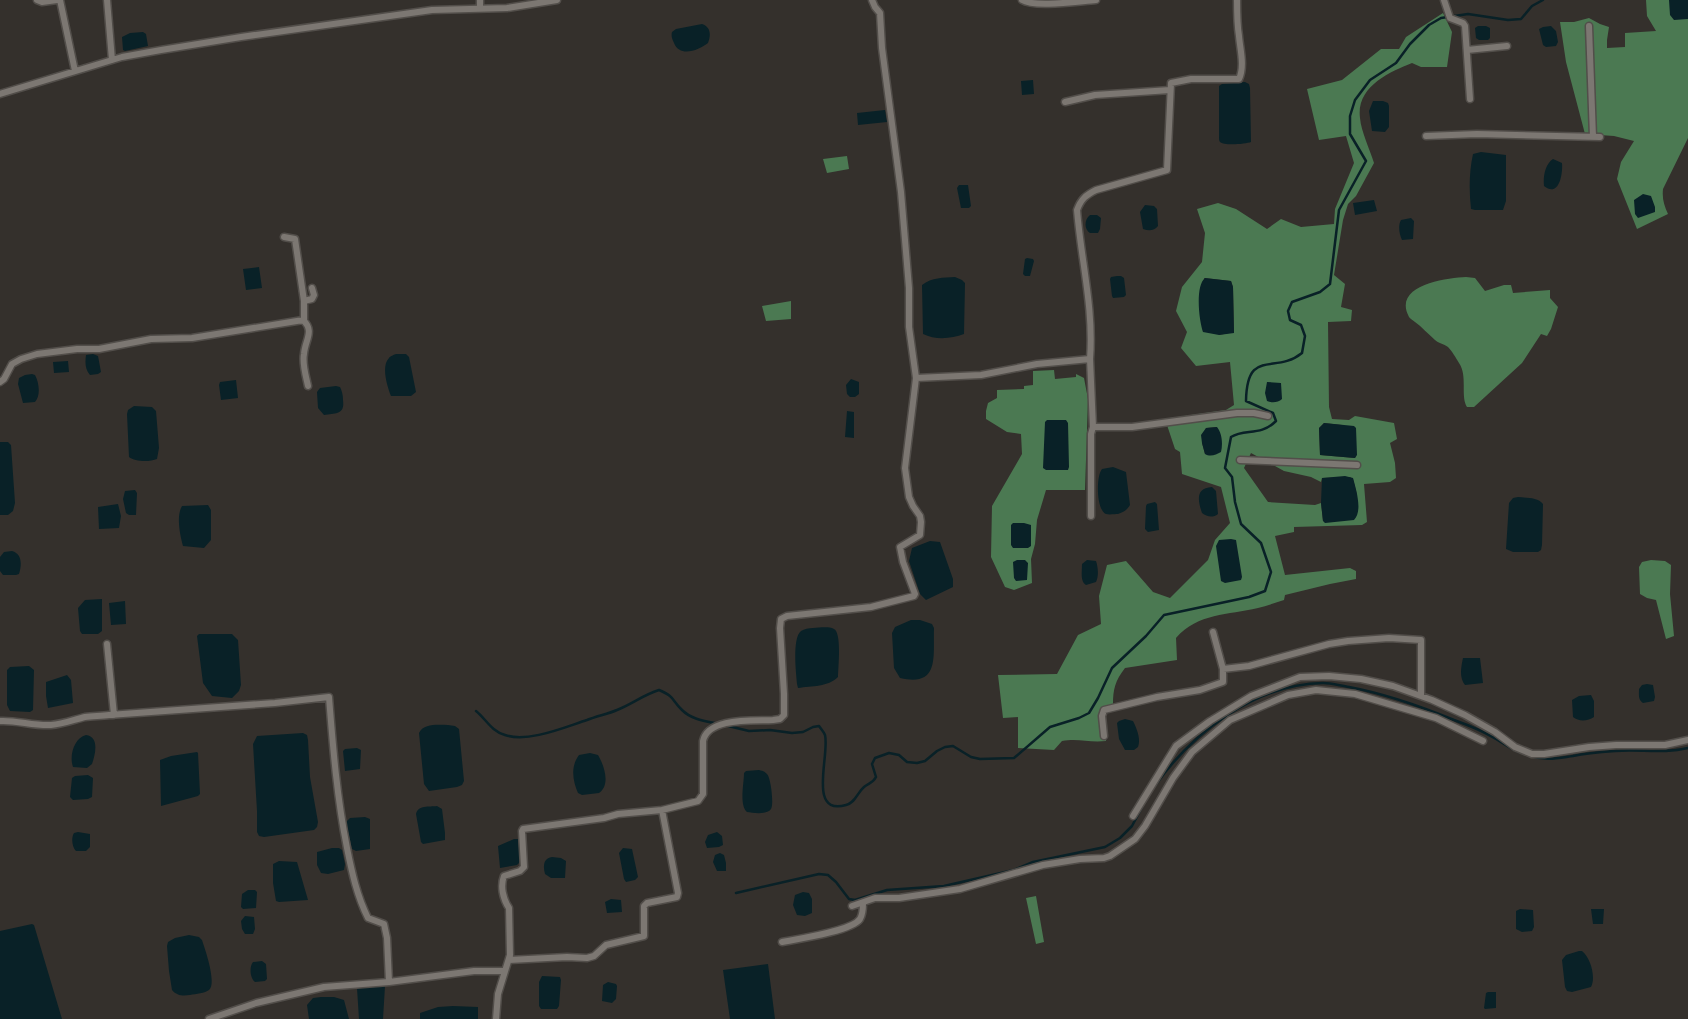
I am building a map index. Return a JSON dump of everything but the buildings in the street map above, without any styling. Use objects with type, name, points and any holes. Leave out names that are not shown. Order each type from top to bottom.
[{"type":"street","points":[[37,0],[42,2],[58,0],[75,71]]},
{"type":"street","points":[[107,0],[112,60]]},
{"type":"street","points":[[480,0],[480,8]]},
{"type":"street","points":[[0,94],[112,60],[241,37],[405,13],[449,8],[508,8],[558,0]]},
{"type":"street","points":[[496,1019],[498,994],[510,955],[509,908],[505,902],[502,882],[504,876],[520,871],[524,867],[523,829],[604,818],[618,814],[662,810],[698,801],[702,797],[704,734],[710,728],[734,722],[780,719],[784,715],[781,619],[787,616],[881,605],[914,596],[915,594],[900,554],[900,547],[920,535],[922,530],[920,516],[909,497],[905,468],[916,378],[909,326],[909,288],[902,192],[882,48],[881,16],[872,0]]},
{"type":"street","points":[[1022,0],[1031,3],[1055,4],[1096,0]]},
{"type":"street","points":[[1091,516],[1092,481],[1090,451],[1093,427],[1091,339],[1089,301],[1077,210],[1085,196],[1096,190],[1167,170],[1171,83],[1191,79],[1239,79],[1242,55],[1238,34],[1237,0]]},
{"type":"street","points":[[1444,0],[1449,15],[1465,26],[1470,99]]},
{"type":"street","points":[[1589,26],[1593,137]]},
{"type":"street","points":[[1467,50],[1507,46]]},
{"type":"street","points":[[1065,102],[1095,95],[1170,90]]},
{"type":"street","points":[[1426,136],[1477,134],[1600,138]]},
{"type":"street","points":[[284,237],[295,239],[304,301],[304,321],[309,330],[303,355],[308,386]]},
{"type":"street","points":[[304,301],[312,299],[314,295],[312,288]]},
{"type":"street","points":[[0,382],[4,379],[12,364],[37,354],[99,349],[151,339],[192,338],[296,320],[304,321]]},
{"type":"street","points":[[916,378],[981,375],[1037,364],[1090,359]]},
{"type":"street","points":[[1093,427],[1132,427],[1237,413],[1254,413],[1268,416]]},
{"type":"street","points":[[1240,460],[1356,464]]},
{"type":"street","points":[[1104,736],[1102,716],[1104,710],[1157,697],[1200,690],[1223,682],[1223,669],[1213,632]]},
{"type":"street","points":[[1223,669],[1249,666],[1329,644],[1348,641],[1389,638],[1421,640],[1421,696]]},
{"type":"street","points":[[106,644],[114,715]]},
{"type":"street","points":[[1133,816],[1176,746],[1210,721],[1251,696],[1300,677],[1329,676],[1361,679],[1393,686],[1465,715],[1495,732],[1515,747],[1532,754],[1616,745],[1665,745],[1688,740]]},
{"type":"street","points":[[852,906],[875,898],[900,898],[960,889],[1043,865],[1110,856],[1135,839],[1145,826],[1173,778],[1196,749],[1230,720],[1288,695],[1316,690],[1355,694],[1436,718],[1483,741]]},
{"type":"street","points":[[0,721],[49,725],[86,717],[275,703],[329,697],[338,796],[351,868],[356,891],[368,918],[384,924],[387,938],[389,982]]},
{"type":"street","points":[[509,960],[567,957],[587,958],[594,956],[606,945],[644,936],[644,906],[647,903],[676,897],[678,892],[662,810]]},
{"type":"street","points":[[782,942],[855,924],[863,913],[862,903]]},
{"type":"street","points":[[209,1019],[256,1003],[324,987],[389,982],[474,970],[505,971]]},
{"type":"green space","points":[[1646,0],[1688,0],[1688,138],[1663,189],[1664,202],[1668,214],[1637,229],[1617,179],[1621,162],[1634,141],[1614,136],[1585,134],[1566,62],[1560,22],[1574,22],[1589,18],[1609,27],[1607,48],[1625,47],[1625,33],[1656,31],[1647,16]]},
{"type":"green space","points":[[1443,13],[1452,32],[1447,67],[1421,67],[1412,63],[1384,76],[1369,89],[1363,98],[1360,107],[1360,118],[1374,163],[1356,196],[1348,204],[1343,220],[1334,275],[1345,284],[1341,307],[1352,310],[1351,321],[1328,322],[1329,407],[1332,419],[1349,420],[1355,416],[1394,423],[1397,439],[1390,443],[1395,463],[1396,478],[1390,482],[1364,484],[1367,522],[1362,525],[1294,527],[1294,532],[1275,536],[1285,575],[1350,568],[1356,571],[1356,579],[1285,595],[1284,600],[1261,607],[1204,619],[1185,630],[1176,638],[1177,660],[1125,668],[1115,685],[1113,705],[1104,713],[1106,741],[1062,741],[1054,750],[1018,748],[1018,717],[1003,718],[998,675],[1057,674],[1078,635],[1101,624],[1099,596],[1107,565],[1126,561],[1153,592],[1170,598],[1208,560],[1215,540],[1230,523],[1221,487],[1182,474],[1180,452],[1175,449],[1167,425],[1171,420],[1170,418],[1226,410],[1234,405],[1230,362],[1196,366],[1181,348],[1187,332],[1176,311],[1182,287],[1202,262],[1205,233],[1197,209],[1218,203],[1236,209],[1267,229],[1281,219],[1301,227],[1334,224],[1335,209],[1354,163],[1346,136],[1319,140],[1307,89],[1342,80],[1381,49],[1399,49],[1406,37]],"holes":[[[1204,278],[1231,281],[1233,287],[1234,332],[1219,335]],[[1324,423],[1342,425],[1356,455],[1355,458],[1320,455],[1319,428]],[[1217,427],[1205,454],[1202,443],[1206,428]],[[1251,453],[1284,471],[1311,477],[1321,482],[1322,478],[1350,477],[1353,479],[1357,495],[1323,521],[1321,503],[1315,505],[1268,502],[1244,468]]]},
{"type":"green space","points":[[847,156],[849,169],[827,173],[823,159]]},
{"type":"green space","points":[[1475,278],[1485,291],[1504,285],[1511,285],[1513,293],[1550,290],[1550,298],[1558,307],[1547,336],[1541,334],[1522,363],[1474,407],[1467,407],[1464,397],[1462,368],[1448,347],[1436,341],[1410,318],[1406,306],[1408,297],[1424,285],[1446,279]]},
{"type":"green space","points":[[791,301],[791,319],[766,321],[762,306]]},
{"type":"green space","points":[[1054,370],[1055,379],[1076,377],[1076,374],[1084,378],[1088,399],[1085,490],[1046,490],[1037,520],[1035,544],[1031,559],[1032,583],[1014,590],[1005,587],[991,557],[992,506],[1022,454],[1021,434],[1007,432],[986,419],[986,411],[988,403],[997,398],[997,390],[1024,389],[1024,386],[1033,385],[1033,371]]},
{"type":"green space","points":[[1651,560],[1665,561],[1671,565],[1670,594],[1674,636],[1666,639],[1656,600],[1640,594],[1639,567],[1642,562]]},
{"type":"green space","points":[[1036,896],[1044,942],[1036,944],[1026,898]]},
{"type":"water","points":[[1669,0],[1688,0],[1688,19],[1674,20],[1670,15]]},
{"type":"water","points":[[702,24],[707,27],[709,32],[708,43],[690,51],[677,48],[672,39],[672,32],[676,29]]},
{"type":"water","points":[[1478,26],[1490,28],[1490,38],[1488,40],[1476,38],[1475,28]]},
{"type":"water","points":[[1551,26],[1556,31],[1558,42],[1556,46],[1546,47],[1543,45],[1539,29]]},
{"type":"water","points":[[143,32],[146,34],[148,46],[123,50],[122,37],[130,33]]},
{"type":"water","points":[[1033,80],[1034,94],[1022,95],[1021,81]]},
{"type":"water","points":[[1245,82],[1249,84],[1250,88],[1251,142],[1222,143],[1219,139],[1219,86],[1222,84]]},
{"type":"water","points":[[1373,101],[1388,103],[1389,127],[1385,132],[1372,131],[1369,111]]},
{"type":"water","points":[[885,110],[887,122],[858,125],[857,113]]},
{"type":"water","points":[[1481,152],[1506,155],[1506,201],[1503,210],[1471,209],[1470,182],[1473,154]]},
{"type":"water","points":[[1553,159],[1562,163],[1562,173],[1557,187],[1549,189],[1544,186],[1544,175],[1546,167]]},
{"type":"water","points":[[959,185],[968,185],[971,206],[969,208],[961,208],[957,188]]},
{"type":"water","points":[[1643,194],[1651,196],[1655,212],[1638,218],[1635,214],[1634,200]]},
{"type":"water","points":[[1374,200],[1377,211],[1355,215],[1353,203]]},
{"type":"water","points":[[1145,205],[1154,206],[1157,209],[1158,226],[1153,230],[1143,229],[1140,212]]},
{"type":"water","points":[[1090,215],[1097,215],[1101,218],[1098,233],[1090,233],[1086,227],[1086,222]]},
{"type":"water","points":[[1411,218],[1414,221],[1413,239],[1402,240],[1399,230],[1400,222],[1401,220]]},
{"type":"water","points":[[1025,259],[1034,261],[1030,276],[1023,274]]},
{"type":"water","points":[[259,267],[262,288],[246,290],[243,269]]},
{"type":"water","points":[[1117,276],[1124,278],[1126,295],[1113,298],[1110,279]]},
{"type":"water","points":[[955,277],[965,283],[964,334],[943,338],[923,334],[922,285],[934,279]]},
{"type":"water","points":[[1205,278],[1231,281],[1233,287],[1234,333],[1219,335],[1203,332],[1199,312],[1199,296],[1202,282]]},
{"type":"water","points":[[93,354],[98,356],[101,372],[90,375],[86,366],[86,355]]},
{"type":"water","points":[[396,354],[406,354],[409,357],[416,392],[411,396],[391,396],[389,392],[385,366],[389,358]]},
{"type":"water","points":[[68,361],[69,372],[54,373],[53,362]]},
{"type":"water","points":[[32,374],[35,375],[38,381],[38,396],[35,402],[23,403],[18,384],[19,378]]},
{"type":"water","points":[[851,379],[859,382],[859,394],[855,397],[850,397],[847,394],[846,385]]},
{"type":"water","points":[[236,380],[238,398],[221,400],[220,382]]},
{"type":"water","points":[[1267,382],[1281,383],[1282,399],[1274,402],[1267,401],[1265,393]]},
{"type":"water","points":[[340,387],[342,392],[343,408],[339,412],[324,415],[318,408],[317,392],[320,388]]},
{"type":"water","points":[[134,406],[152,407],[156,411],[159,448],[157,459],[143,461],[129,457],[127,414],[128,410]]},
{"type":"water","points":[[847,411],[854,412],[854,438],[845,437]]},
{"type":"water","points":[[1047,420],[1066,420],[1068,423],[1068,470],[1046,470],[1043,468],[1045,422]]},
{"type":"water","points":[[1324,423],[1354,426],[1356,428],[1357,455],[1355,458],[1320,455],[1319,428]]},
{"type":"water","points":[[1217,427],[1222,439],[1221,452],[1207,455],[1205,454],[1201,435],[1206,428]]},
{"type":"water","points":[[0,442],[8,442],[11,445],[15,503],[13,511],[8,515],[0,515]]},
{"type":"water","points":[[1113,467],[1126,472],[1130,505],[1126,510],[1118,514],[1106,514],[1100,506],[1098,493],[1099,478],[1102,469]]},
{"type":"water","points":[[1345,476],[1353,478],[1356,488],[1358,500],[1357,516],[1354,520],[1325,523],[1323,521],[1321,503],[1322,478]]},
{"type":"water","points":[[1212,487],[1216,491],[1218,514],[1210,516],[1202,513],[1199,496],[1203,490]]},
{"type":"water","points":[[135,490],[137,493],[136,515],[129,515],[126,513],[123,499],[125,491]]},
{"type":"water","points":[[1513,498],[1535,499],[1543,504],[1542,545],[1541,550],[1538,552],[1513,552],[1506,549],[1509,503]]},
{"type":"water","points":[[1155,502],[1157,504],[1159,530],[1148,532],[1145,529],[1146,506]]},
{"type":"water","points":[[118,504],[121,516],[119,528],[99,529],[98,507]]},
{"type":"water","points":[[208,505],[211,510],[211,540],[204,548],[183,546],[179,520],[182,506]]},
{"type":"water","points":[[1013,523],[1031,525],[1031,546],[1028,548],[1013,548],[1011,545],[1011,525]]},
{"type":"water","points":[[1219,540],[1236,540],[1242,577],[1241,580],[1225,583],[1221,581],[1216,546]]},
{"type":"water","points":[[930,541],[940,542],[953,579],[953,587],[926,600],[920,594],[909,561],[912,548]]},
{"type":"water","points":[[12,551],[18,554],[20,560],[19,574],[3,575],[0,571],[0,557],[4,552]]},
{"type":"water","points":[[1025,560],[1028,563],[1027,580],[1016,581],[1014,578],[1013,562]]},
{"type":"water","points":[[1087,560],[1096,561],[1098,574],[1096,582],[1086,585],[1082,579],[1082,564]]},
{"type":"water","points":[[102,599],[102,631],[98,634],[82,634],[80,631],[78,608],[85,600]]},
{"type":"water","points":[[125,601],[126,624],[111,625],[109,603]]},
{"type":"water","points":[[911,620],[920,620],[932,624],[934,628],[932,667],[928,674],[913,680],[900,678],[894,668],[892,633],[895,627]]},
{"type":"water","points":[[813,628],[829,628],[834,629],[836,632],[839,644],[838,677],[830,683],[798,688],[795,664],[796,641],[801,631]]},
{"type":"water","points":[[199,634],[232,634],[238,640],[241,685],[239,691],[232,698],[212,696],[203,683],[197,636]]},
{"type":"water","points":[[1463,658],[1480,658],[1483,683],[1465,685],[1461,676]]},
{"type":"water","points":[[29,666],[34,670],[33,710],[30,712],[10,711],[7,705],[7,670],[10,667]]},
{"type":"water","points":[[67,675],[71,680],[73,703],[48,708],[46,682]]},
{"type":"water","points":[[1642,685],[1653,685],[1655,697],[1654,701],[1643,703],[1640,699],[1639,689]]},
{"type":"water","points":[[1591,695],[1594,701],[1594,717],[1578,720],[1573,717],[1572,700],[1579,696]]},
{"type":"water","points":[[1125,719],[1133,721],[1138,734],[1139,744],[1134,750],[1125,750],[1119,739],[1117,723]]},
{"type":"water","points":[[448,725],[459,729],[464,781],[462,785],[457,787],[429,791],[424,784],[419,733],[428,726]]},
{"type":"water","points":[[303,733],[307,735],[308,740],[310,777],[318,822],[317,827],[314,830],[264,837],[259,836],[257,832],[253,744],[257,736]]},
{"type":"water","points":[[86,735],[90,736],[95,743],[92,764],[87,768],[73,767],[72,753],[74,748],[78,740]]},
{"type":"water","points":[[357,748],[361,750],[360,769],[345,771],[343,751],[345,749]]},
{"type":"water","points":[[197,752],[200,794],[161,806],[160,760],[171,756]]},
{"type":"water","points":[[590,753],[598,755],[606,780],[603,789],[599,793],[582,795],[578,793],[576,788],[573,769],[579,755]]},
{"type":"water","points":[[759,770],[767,774],[770,781],[772,807],[769,811],[763,813],[747,812],[743,804],[744,773],[746,771]]},
{"type":"water","points":[[88,775],[93,778],[92,797],[73,800],[70,797],[72,778]]},
{"type":"water","points":[[437,806],[442,809],[445,840],[423,844],[421,842],[417,811],[421,808]]},
{"type":"water","points":[[365,817],[370,819],[370,849],[356,851],[352,849],[346,822],[350,818]]},
{"type":"water","points":[[78,832],[90,834],[90,847],[86,851],[76,851],[74,847],[73,835]]},
{"type":"water","points":[[717,832],[722,836],[723,845],[707,848],[705,842],[708,835]]},
{"type":"water","points":[[518,839],[519,863],[500,868],[498,846]]},
{"type":"water","points":[[332,848],[342,850],[345,864],[344,870],[328,874],[321,873],[317,865],[317,852]]},
{"type":"water","points":[[623,848],[632,849],[638,877],[635,880],[626,882],[624,879],[619,853]]},
{"type":"water","points":[[720,853],[724,855],[726,871],[717,871],[713,862],[715,855]]},
{"type":"water","points":[[552,857],[561,858],[566,861],[565,878],[551,878],[545,874],[545,861]]},
{"type":"water","points":[[279,861],[297,862],[308,900],[276,901],[273,883],[273,864]]},
{"type":"water","points":[[248,890],[255,890],[257,892],[256,908],[243,909],[241,907],[242,894]]},
{"type":"water","points":[[803,892],[809,893],[812,899],[812,913],[805,916],[797,915],[793,905],[795,895]]},
{"type":"water","points":[[611,899],[621,900],[622,912],[607,913],[605,902]]},
{"type":"water","points":[[1520,909],[1533,910],[1534,927],[1532,931],[1522,932],[1516,929],[1516,911]]},
{"type":"water","points":[[1591,909],[1604,909],[1603,924],[1593,924]]},
{"type":"water","points":[[245,916],[254,917],[255,929],[253,934],[245,934],[242,929],[241,921]]},
{"type":"water","points":[[34,925],[62,1019],[0,1019],[0,931]]},
{"type":"water","points":[[189,935],[199,937],[202,940],[212,980],[209,990],[183,995],[172,990],[167,946],[168,942],[175,938]]},
{"type":"water","points":[[1579,951],[1585,954],[1590,963],[1593,974],[1591,987],[1572,992],[1567,991],[1562,960],[1566,955]]},
{"type":"water","points":[[262,961],[266,964],[267,979],[255,982],[251,975],[252,964],[253,962]]},
{"type":"water","points":[[768,964],[775,1019],[730,1019],[723,970]]},
{"type":"water","points":[[542,976],[560,977],[559,1006],[557,1009],[541,1009],[539,1006],[539,982]]},
{"type":"water","points":[[608,982],[617,986],[616,999],[612,1003],[602,1001],[603,985]]},
{"type":"water","points":[[385,986],[383,1019],[359,1019],[357,988]]},
{"type":"water","points":[[1496,992],[1496,1008],[1484,1008],[1486,993]]},
{"type":"water","points":[[334,997],[344,1000],[349,1019],[309,1019],[307,1005],[313,998]]},
{"type":"water","points":[[438,1007],[478,1007],[478,1019],[420,1019],[420,1013]]},
{"type":"waterway","points":[[724,725],[749,731],[770,730],[792,733],[803,732],[819,726],[825,735],[826,744],[823,782],[827,802],[834,806],[846,805],[852,802],[864,787],[875,779],[872,764],[875,758],[889,753],[899,755],[907,762],[917,763],[925,761],[945,747],[953,746],[971,757],[980,759],[1014,758],[1050,727],[1089,713],[1112,668],[1146,636],[1164,615],[1249,597],[1265,591],[1271,572],[1261,543],[1241,524],[1235,502],[1232,477],[1225,468],[1231,437],[1236,434],[1264,429],[1276,421],[1273,413],[1246,401],[1248,384],[1251,374],[1257,368],[1292,359],[1302,353],[1305,336],[1301,325],[1290,320],[1288,311],[1292,302],[1320,292],[1330,284],[1339,210],[1366,161],[1350,134],[1350,116],[1355,100],[1370,80],[1396,63],[1410,44],[1429,25],[1441,18],[1468,14],[1508,20],[1521,19],[1532,6],[1543,0]]},
{"type":"waterway","points":[[1154,787],[1187,748],[1227,715],[1273,692],[1323,683],[1363,690],[1416,705],[1475,728],[1519,752]]},
{"type":"waterway","points":[[476,711],[492,728],[500,733],[514,737],[535,736],[610,713],[659,690],[670,697],[690,716],[719,724]]},
{"type":"waterway","points":[[1531,756],[1552,759],[1589,753],[1670,751],[1688,748]]},
{"type":"waterway","points":[[736,893],[819,874],[828,875],[849,899],[855,900],[887,890],[944,886],[1014,870],[1033,862],[1105,847],[1120,838],[1132,826],[1142,807]]}]
